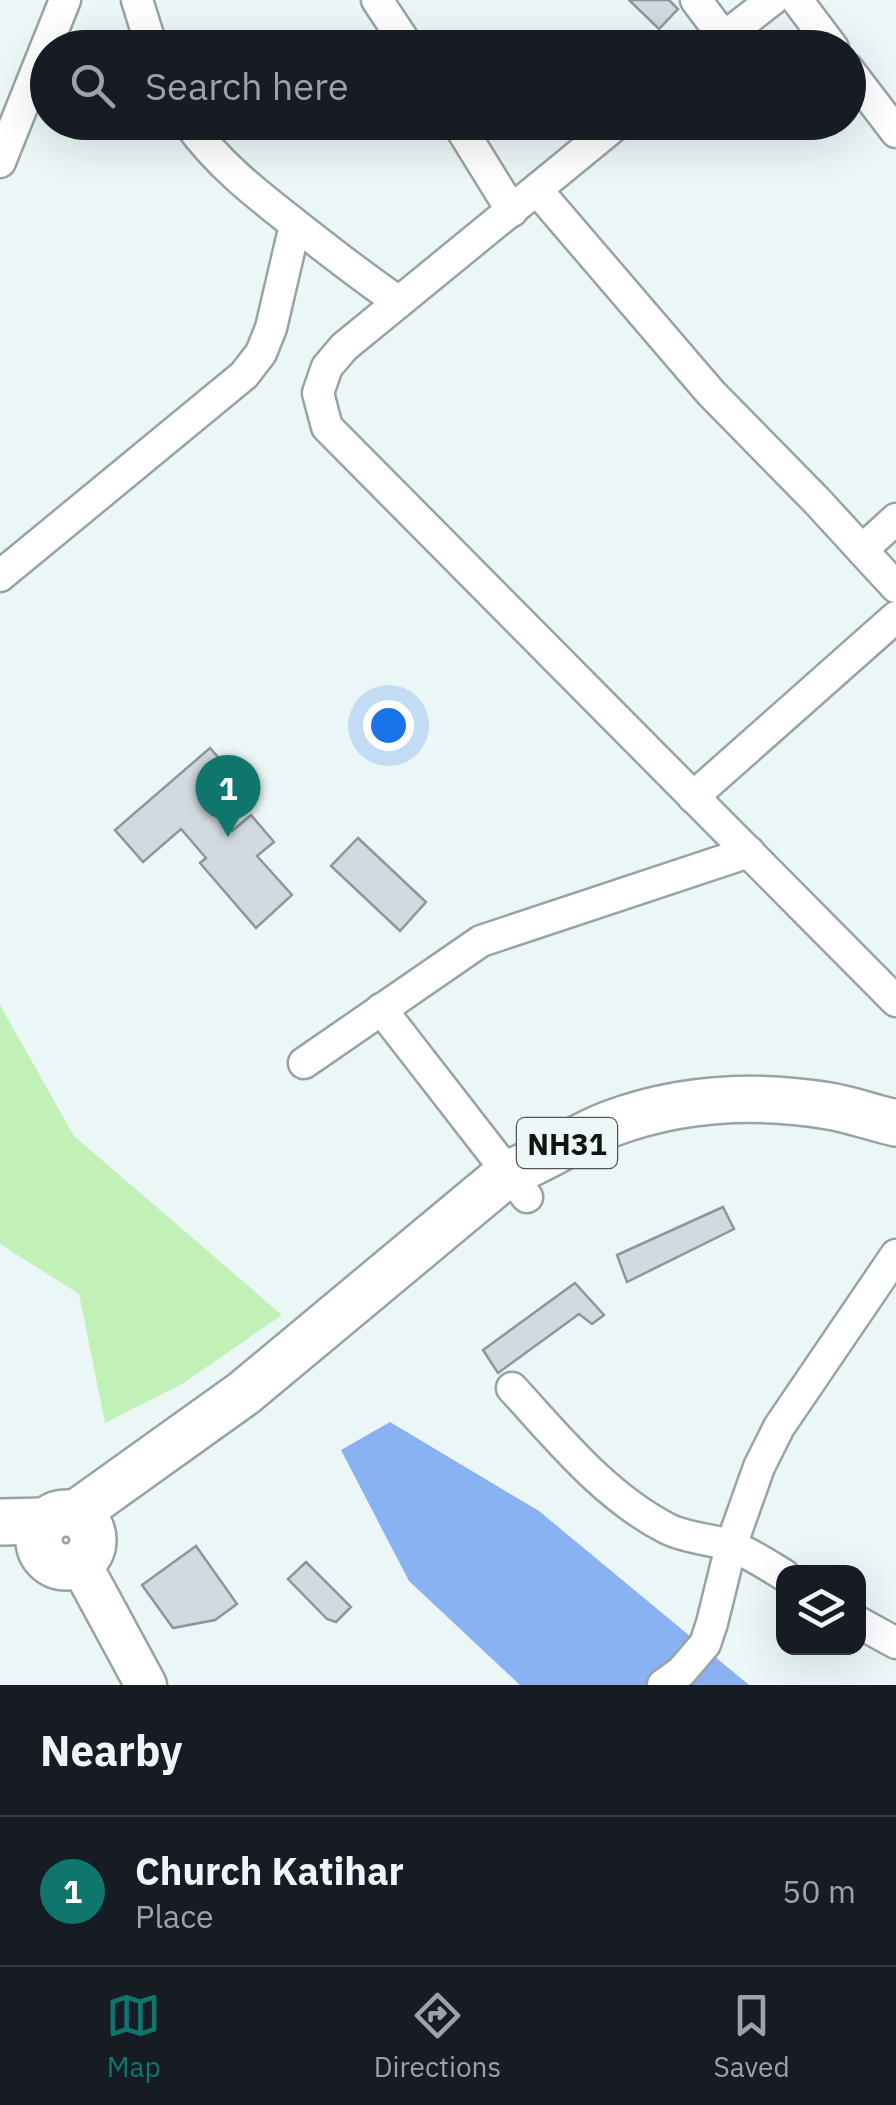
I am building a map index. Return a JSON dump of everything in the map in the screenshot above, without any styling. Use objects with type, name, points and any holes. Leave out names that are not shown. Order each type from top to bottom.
[{"type":"highway","name":"NH31","points":[[55,1537],[248,1401],[499,1214],[533,1164],[570,1142],[612,1123],[714,1100],[830,1106],[896,1123]]},
{"type":"highway","name":"NH31","points":[[517,1186],[658,1136],[714,1127],[786,1127],[896,1148]]},
{"type":"highway","points":[[0,1522],[55,1537]]},
{"type":"main road","points":[[55,1537],[146,1685]]},
{"type":"street","points":[[53,30],[65,0]]},
{"type":"street","points":[[137,0],[146,30]]},
{"type":"street","points":[[378,0],[397,30]]},
{"type":"street","points":[[696,0],[710,30]]},
{"type":"street","points":[[732,30],[772,0]]},
{"type":"street","points":[[798,0],[820,30]]},
{"type":"street","points":[[0,162],[30,87]]},
{"type":"street","points":[[866,92],[896,132]]},
{"type":"street","points":[[204,140],[264,200],[380,289]]},
{"type":"street","points":[[468,140],[508,204]]},
{"type":"street","points":[[597,140],[537,190],[508,204],[380,289],[327,367],[318,394],[327,427],[896,1001]]},
{"type":"street","points":[[537,190],[711,392],[896,588]]},
{"type":"street","points":[[0,576],[244,375],[261,353],[271,328],[296,225]]},
{"type":"street","points":[[862,550],[896,518]]},
{"type":"street","points":[[694,796],[896,617]]},
{"type":"street","points":[[304,1062],[481,942],[749,852]]},
{"type":"street","points":[[381,1009],[517,1186]]},
{"type":"street","points":[[672,1678],[705,1644],[731,1546],[759,1468],[779,1427],[896,1256]]},
{"type":"street","points":[[512,1388],[577,1459],[629,1503],[670,1530],[731,1546],[776,1570]]},
{"type":"street","points":[[866,1626],[896,1643]]},
{"type":"green space","points":[[0,1005],[74,1136],[282,1315],[182,1384],[105,1423],[79,1294],[0,1244]]},
{"type":"water","points":[[390,1422],[539,1511],[749,1685],[520,1685],[409,1581],[341,1450]]},
{"type":"building","points":[[629,0],[669,0],[678,9],[659,29]]},
{"type":"building","points":[[210,748],[248,791],[219,816],[232,831],[251,815],[274,842],[257,856],[292,895],[256,928],[200,863],[206,858],[181,829],[143,862],[115,830]]},
{"type":"building","points":[[358,838],[426,902],[400,931],[331,866]]},
{"type":"building","points":[[723,1207],[734,1229],[627,1282],[617,1255]]},
{"type":"building","points":[[575,1283],[604,1315],[592,1324],[579,1314],[498,1373],[483,1350]]},
{"type":"building","points":[[196,1546],[237,1604],[215,1620],[173,1628],[142,1585]]},
{"type":"building","points":[[306,1562],[351,1607],[336,1622],[327,1619],[288,1579]]},
{"type":"place","name":"Church Katihar","points":[[228,837]]}]
